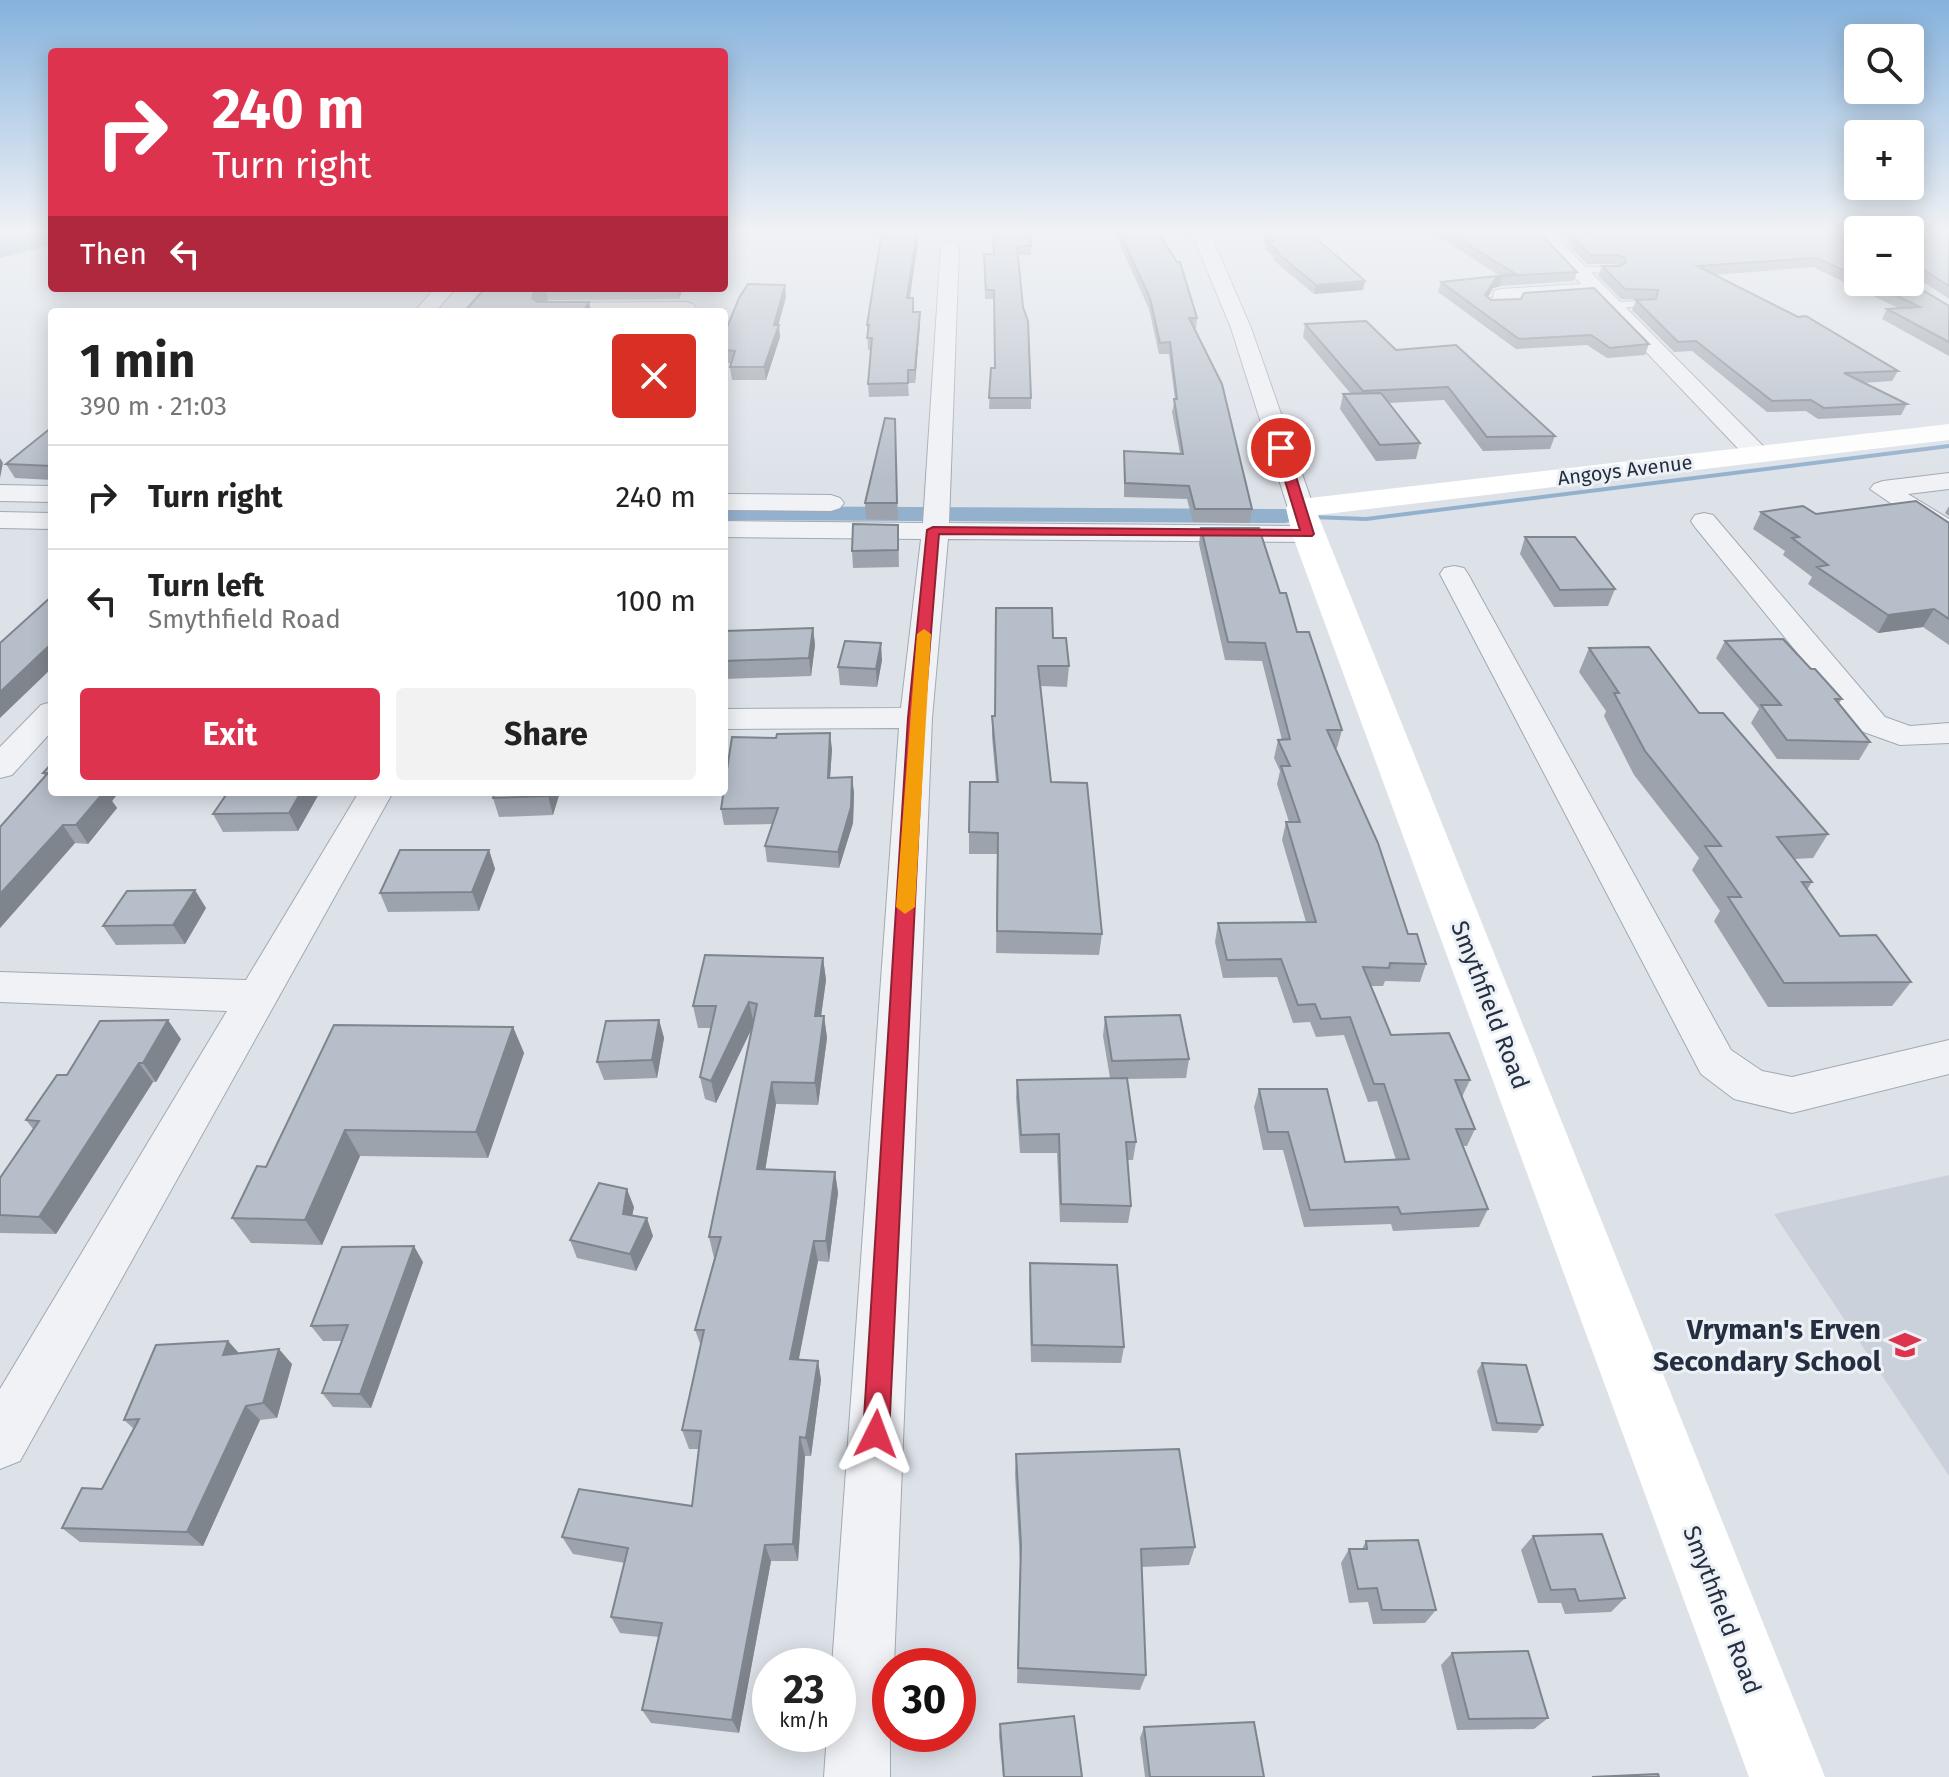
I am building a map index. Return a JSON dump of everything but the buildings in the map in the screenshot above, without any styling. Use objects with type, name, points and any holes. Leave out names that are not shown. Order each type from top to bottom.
[{"type":"street","points":[[857,1777],[926,513],[944,314]]},
{"type":"street","name":"Smythfield Road","points":[[1235,314],[1304,521],[1787,1777]]},
{"type":"street","points":[[1624,314],[1758,455]]},
{"type":"street","name":"Angoys Avenue","points":[[1304,521],[1758,455],[1949,432]]},
{"type":"street","points":[[1949,481],[1883,489],[1949,531]]},
{"type":"street","points":[[0,493],[48,494]]},
{"type":"street","points":[[728,502],[861,503]]},
{"type":"street","points":[[728,529],[926,513],[1304,521]]},
{"type":"street","points":[[0,520],[48,521]]},
{"type":"street","points":[[1704,521],[1873,724],[1888,734],[1927,736],[1949,733]]},
{"type":"street","points":[[1454,574],[1716,1062],[1750,1086],[1792,1095],[1949,1057]]},
{"type":"street","points":[[0,767],[48,716]]},
{"type":"street","points":[[728,719],[916,718]]},
{"type":"street","points":[[0,1441],[374,796]]},
{"type":"street","points":[[0,987],[258,996]]},
{"type":"shaded area","name":"Vryman's Erven Secondary School","points":[[1949,1175],[1949,1476],[1774,1214]]},
{"type":"waterway","points":[[1285,516],[1366,519],[1949,446]]},
{"type":"waterway","points":[[728,513],[1285,516]]},
{"type":"slow traffic","points":[[905,907],[924,634]]},
{"type":"place","name":"Vryman's Erven Secondary School","points":[[1905,1345]]},
{"type":"route","points":[[876,1434],[916,718],[933,530],[1308,534],[1281,448]]}]
